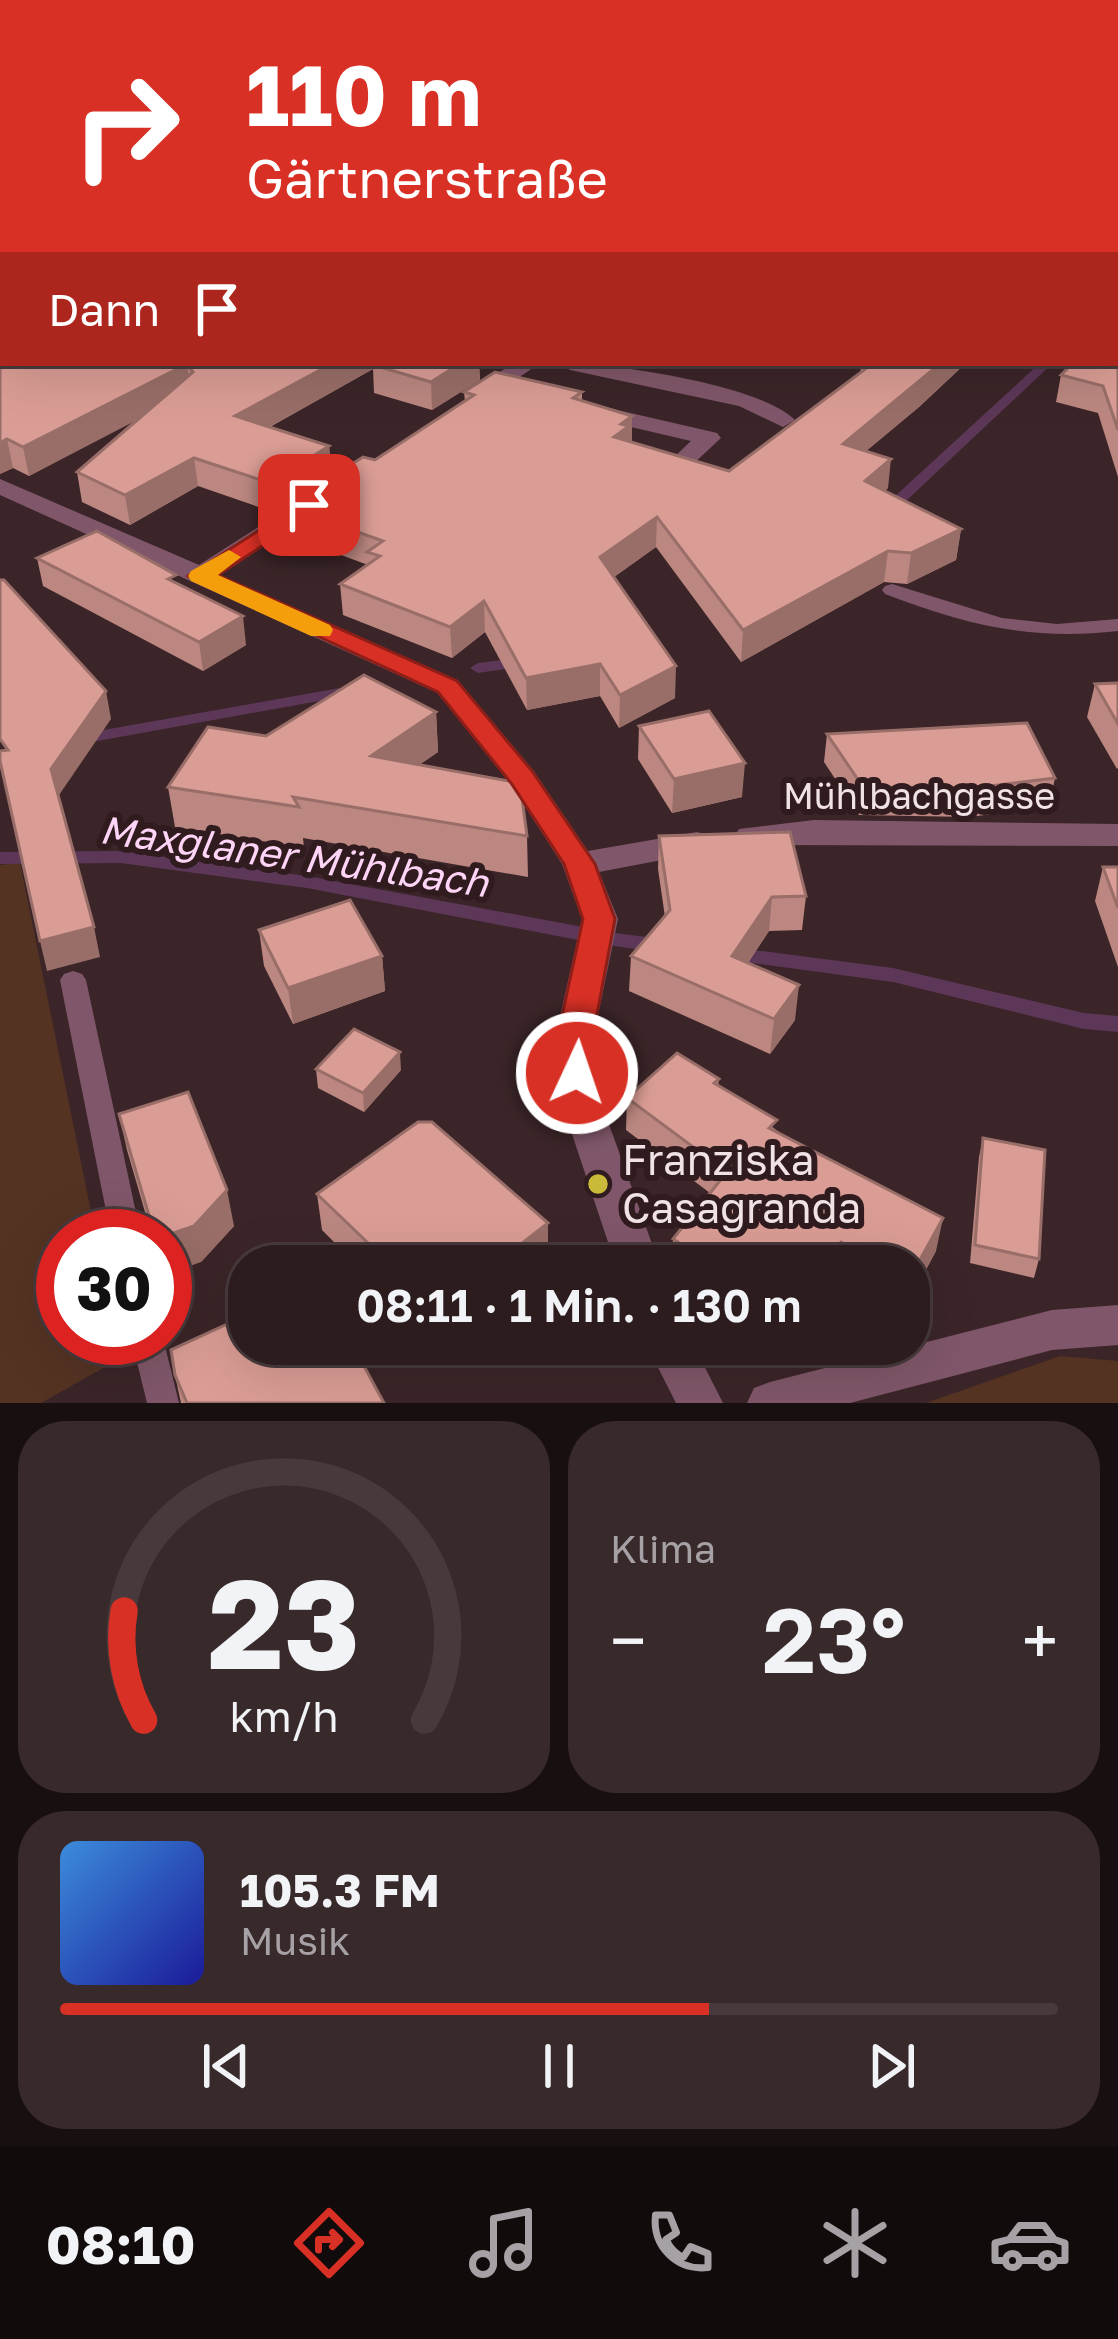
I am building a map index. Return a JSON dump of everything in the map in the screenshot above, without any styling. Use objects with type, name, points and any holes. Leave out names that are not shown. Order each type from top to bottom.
[{"type":"street","points":[[452,412],[524,366]]},
{"type":"street","points":[[584,366],[746,400],[783,420]]},
{"type":"street","points":[[491,387],[535,397]]},
{"type":"street","points":[[578,407],[709,439],[683,460]]},
{"type":"street","points":[[200,576],[355,475]]},
{"type":"street","points":[[0,486],[448,687],[522,777],[579,864],[599,919],[577,1030],[577,1073],[586,1117],[631,1245]]},
{"type":"street","name":"Mühlbachgasse","points":[[579,864],[694,843],[814,831],[1118,835]]},
{"type":"street","points":[[770,1403],[1052,1330],[1118,1325]]},
{"type":"street","points":[[680,1365],[700,1403]]},
{"type":"lane","points":[[892,590],[1004,627],[1039,632],[1118,625]]},
{"type":"lane","points":[[73,980],[120,1209]]},
{"type":"lane","points":[[154,1365],[163,1403]]},
{"type":"shaded area","points":[[20,863],[90,1209],[36,1209],[36,1365],[109,1365],[41,1403],[0,1403],[0,865]]},
{"type":"shaded area","points":[[1060,1356],[1118,1361],[1118,1403],[926,1403]]},
{"type":"building","points":[[183,366],[23,447],[7,439],[0,443],[0,368]]},
{"type":"building","points":[[188,366],[327,366],[235,416],[329,446],[270,483],[194,458],[125,495],[77,472],[193,372]]},
{"type":"building","points":[[376,366],[456,366],[431,382]]},
{"type":"building","points":[[864,366],[937,366],[843,444],[891,459],[865,481],[961,529],[911,553],[888,551],[743,630],[657,517],[600,557],[676,666],[620,695],[600,664],[526,678],[484,601],[450,627],[340,584],[380,556],[367,552],[383,541],[298,511],[316,498],[304,494],[363,457],[375,460],[474,395],[464,392],[495,372],[582,392],[573,398],[632,416],[621,424],[629,426],[614,437],[729,471],[868,367]]},
{"type":"building","points":[[1070,366],[1118,366],[1118,430],[1103,386],[1061,375]]},
{"type":"building","points":[[97,531],[176,575],[168,579],[243,616],[199,642],[37,558]]},
{"type":"building","points":[[0,580],[106,691],[51,769],[94,927],[40,941],[0,761],[0,751],[8,750],[0,739]]},
{"type":"building","points":[[364,675],[436,712],[371,756],[520,783],[527,836],[293,797],[299,807],[168,787],[208,727],[266,736]]},
{"type":"building","points":[[1118,683],[1118,724],[1095,684]]},
{"type":"building","points":[[709,711],[745,763],[674,779],[639,726]]},
{"type":"building","points":[[1027,723],[1055,778],[975,788],[863,787],[827,734]]},
{"type":"building","points":[[790,832],[806,896],[772,897],[732,956],[799,985],[774,1019],[631,956],[670,910],[659,836]]},
{"type":"building","points":[[1103,867],[1118,867],[1118,908]]},
{"type":"building","points":[[350,900],[382,956],[288,988],[259,930]]},
{"type":"building","points":[[354,1029],[400,1052],[363,1093],[316,1069]]},
{"type":"building","points":[[677,1053],[719,1079],[714,1083],[777,1120],[769,1128],[943,1218],[928,1245],[683,1245],[673,1239],[727,1172],[627,1098]]},
{"type":"building","points":[[188,1092],[227,1190],[194,1226],[192,1209],[147,1209],[119,1114]]},
{"type":"building","points":[[418,1122],[432,1122],[548,1223],[520,1245],[370,1245],[317,1194]]},
{"type":"building","points":[[983,1138],[1045,1150],[1039,1259],[975,1245]]},
{"type":"building","points":[[228,1324],[228,1365],[363,1365],[384,1403],[187,1403],[173,1365],[192,1365],[192,1340]]},
{"type":"waterway","points":[[885,513],[1044,366]]},
{"type":"waterway","points":[[478,668],[525,662]]},
{"type":"waterway","points":[[81,739],[357,690]]},
{"type":"waterway","name":"Maxglaner Mühlbach","points":[[0,858],[121,857],[307,882],[578,933]]},
{"type":"waterway","name":"Maxglaner Mühlbach","points":[[615,940],[663,946]]},
{"type":"waterway","name":"Maxglaner Mühlbach","points":[[730,954],[893,975],[1084,1021],[1118,1024]]},
{"type":"slow traffic","points":[[229,557],[200,576],[320,630]]},
{"type":"place","name":"Franziska Casagranda","points":[[598,1184]]},
{"type":"route","points":[[309,505],[200,576],[448,687],[522,777],[579,864],[599,919],[577,1030],[577,1073]]}]
